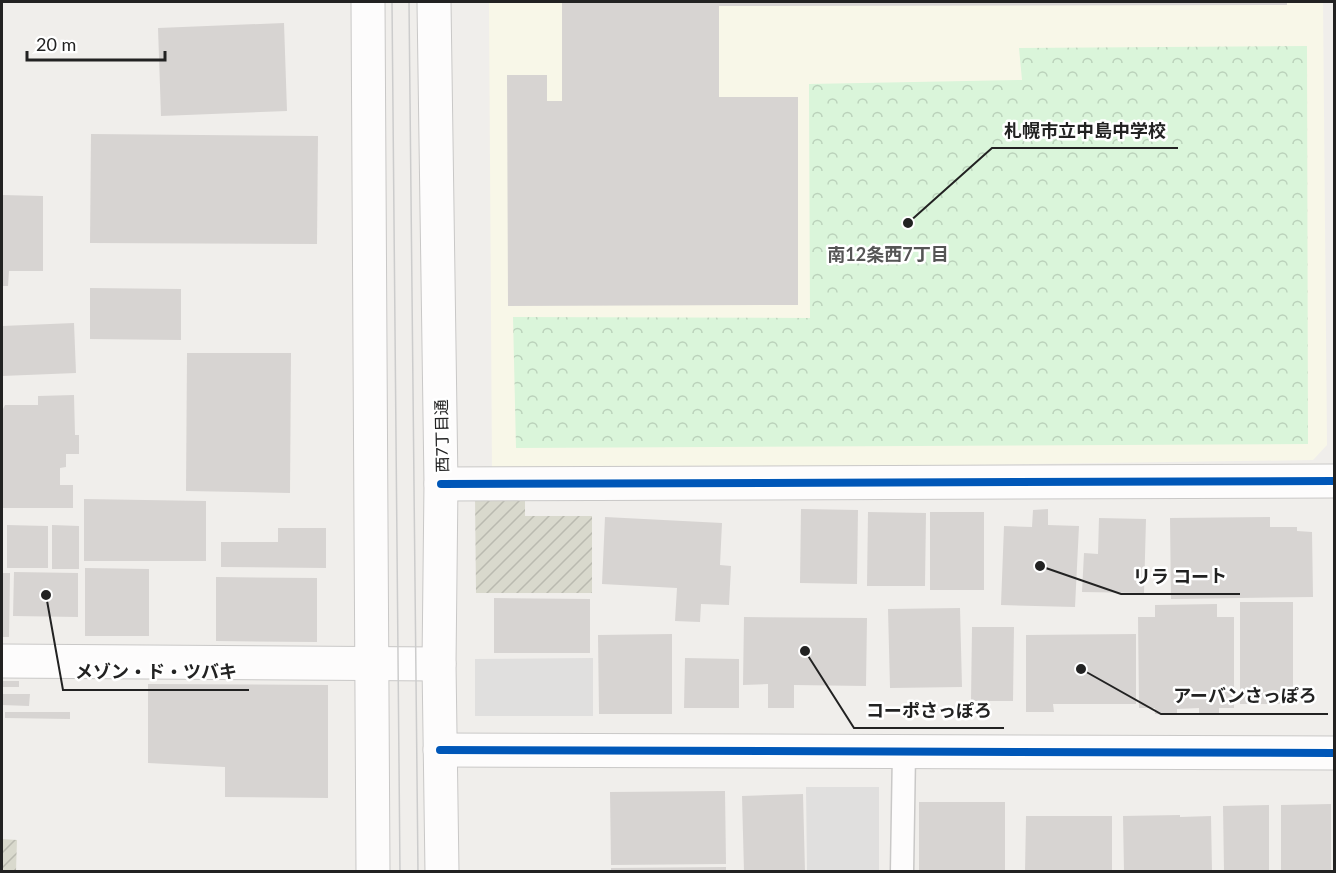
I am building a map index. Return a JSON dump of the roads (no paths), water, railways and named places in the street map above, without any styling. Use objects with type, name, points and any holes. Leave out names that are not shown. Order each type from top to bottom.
[{"type":"street","points":[[368,2],[373,872]]},
{"type":"street","name":"西7丁目通","points":[[434,2],[441,484],[439,664],[442,872]]},
{"type":"street","points":[[441,484],[1335,481]]},
{"type":"street","points":[[2,661],[439,664]]},
{"type":"street","points":[[440,750],[1335,753]]},
{"type":"lane","points":[[902,872],[904,752]]},
{"type":"tram line","points":[[392,2],[400,872]]},
{"type":"tram line","points":[[409,2],[418,872]]},
{"type":"place","name":"札幌市立中島中学校","points":[[908,223]]},
{"type":"place","name":"リラ コート","points":[[1040,566]]},
{"type":"place","name":"メゾン・ド・ツバキ","points":[[46,595]]},
{"type":"place","name":"コーポさっぽろ","points":[[805,651]]},
{"type":"place","name":"アーバンさっぽろ","points":[[1081,669]]},
{"type":"district","name":"南12条西7丁目","points":[[888,254]]}]
